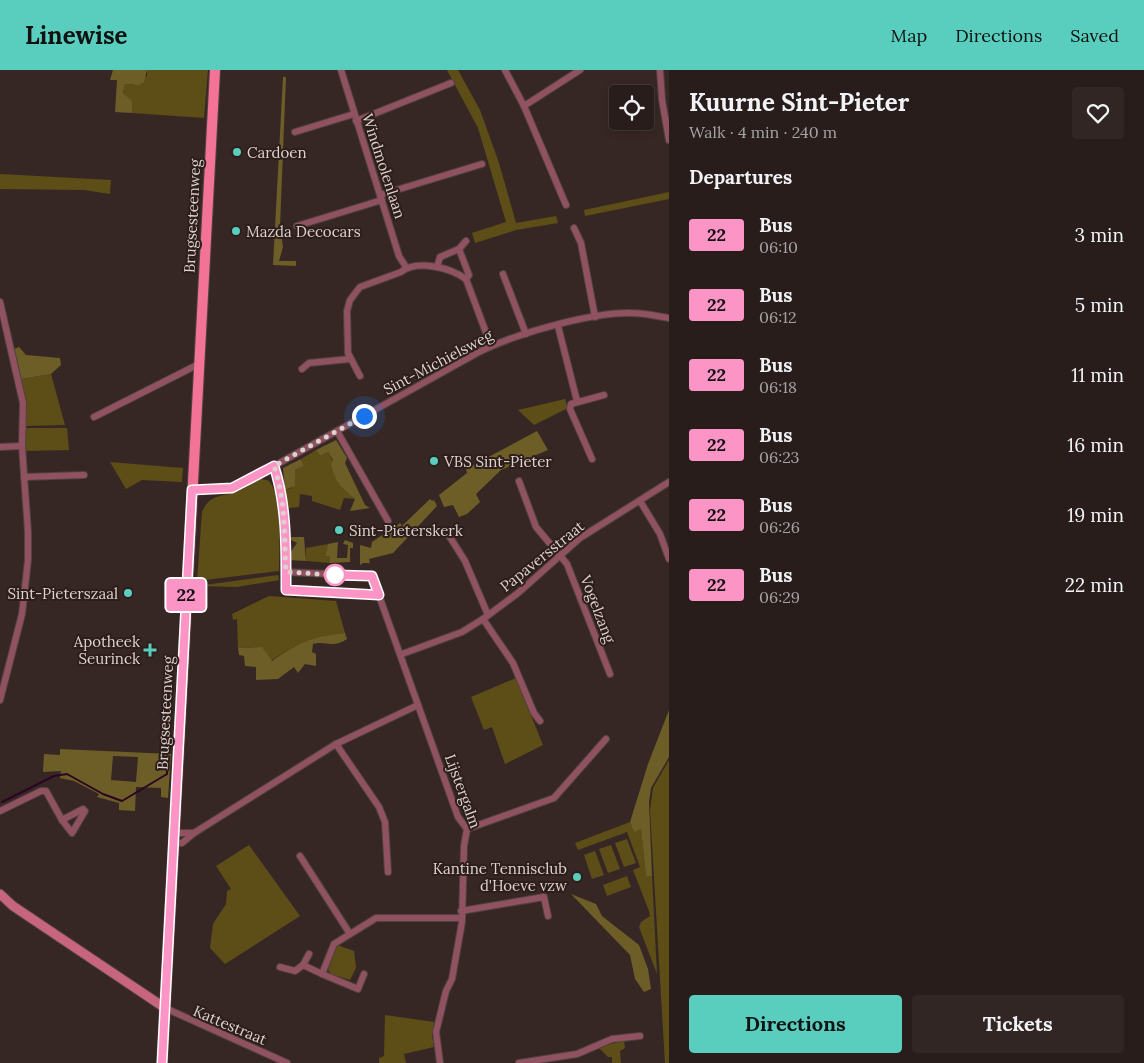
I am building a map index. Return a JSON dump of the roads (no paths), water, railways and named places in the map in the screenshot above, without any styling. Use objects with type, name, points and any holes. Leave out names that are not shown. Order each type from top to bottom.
[{"type":"main road","name":"Brugsesteenweg","points":[[162,1063],[215,70]]},
{"type":"street","name":"Windmolenlaan","points":[[341,70],[399,256],[406,268]]},
{"type":"street","points":[[505,70],[524,106],[566,205]]},
{"type":"street","points":[[524,106],[580,70]]},
{"type":"street","points":[[660,70],[662,100],[669,140]]},
{"type":"street","points":[[295,132],[355,117],[452,83]]},
{"type":"street","points":[[297,226],[482,164]]},
{"type":"street","points":[[574,228],[581,243],[595,318]]},
{"type":"street","points":[[437,267],[440,256],[459,249],[466,241]]},
{"type":"street","points":[[459,249],[469,275],[466,280]]},
{"type":"street","points":[[360,376],[350,358],[347,311],[354,291],[401,272],[406,268],[419,265],[437,267],[466,280],[491,346]]},
{"type":"street","points":[[503,274],[526,334]]},
{"type":"street","points":[[0,302],[21,387],[23,403],[22,446],[28,532],[22,614],[0,700]]},
{"type":"street","name":"Sint-Michielsweg","points":[[192,490],[232,488],[491,346],[526,334],[595,318],[630,313],[669,318]]},
{"type":"street","points":[[558,326],[577,401]]},
{"type":"street","points":[[302,369],[309,363],[350,358]]},
{"type":"street","points":[[94,417],[199,364]]},
{"type":"street","points":[[592,459],[570,412],[572,404],[577,401],[604,395]]},
{"type":"street","points":[[337,431],[388,521]]},
{"type":"street","points":[[0,447],[22,446]]},
{"type":"street","points":[[274,466],[285,514],[286,590],[379,595]]},
{"type":"street","points":[[24,477],[84,475]]},
{"type":"street","name":"Vogelzang","points":[[519,481],[536,527],[567,564],[610,674]]},
{"type":"street","name":"Papaversstraat","points":[[402,654],[462,632],[518,593],[580,538],[669,482]]},
{"type":"street","points":[[640,501],[660,534],[669,559]]},
{"type":"street","points":[[448,534],[465,561],[485,617],[513,662],[534,713],[540,722]]},
{"type":"street","name":"Lijstergalm","points":[[286,572],[372,576],[402,654],[458,817],[467,830],[461,914],[452,980],[446,991],[436,1032],[440,1063]]},
{"type":"street","points":[[174,838],[182,843],[194,833],[336,744],[418,705]]},
{"type":"street","points":[[467,830],[554,798],[606,739]]},
{"type":"street","points":[[336,744],[380,806],[386,822],[388,872]]},
{"type":"street","points":[[0,811],[41,791],[46,791],[62,820]]},
{"type":"street","points":[[174,838],[194,833]]},
{"type":"street","points":[[300,856],[350,934]]},
{"type":"street","points":[[1,897],[165,1008]]},
{"type":"street","points":[[322,974],[334,944],[376,918],[461,914],[544,897],[548,916]]},
{"type":"street","points":[[280,966],[295,971],[303,965],[308,954]]},
{"type":"street","points":[[303,965],[358,989],[364,974]]},
{"type":"street","name":"Kattestraat","points":[[165,1008],[287,1063]]},
{"type":"street","points":[[519,1063],[577,1054],[612,1039],[640,1036]]},
{"type":"waterway","points":[[2,802],[54,776],[67,774],[103,794],[122,801],[167,774],[167,767]]},
{"type":"place","name":"Cardoen","points":[[237,152]]},
{"type":"place","name":"Mazda Decocars","points":[[236,231]]},
{"type":"place","name":"VBS Sint-Pieter","points":[[434,461]]},
{"type":"place","name":"Sint-Pieterskerk","points":[[339,530]]},
{"type":"place","name":"Sint-Pieterszaal","points":[[128,593]]},
{"type":"place","name":"Apotheek Seurinck","points":[[150,650]]},
{"type":"place","name":"Kantine Tennisclub d'Hoeve vzw","points":[[577,877]]}]
